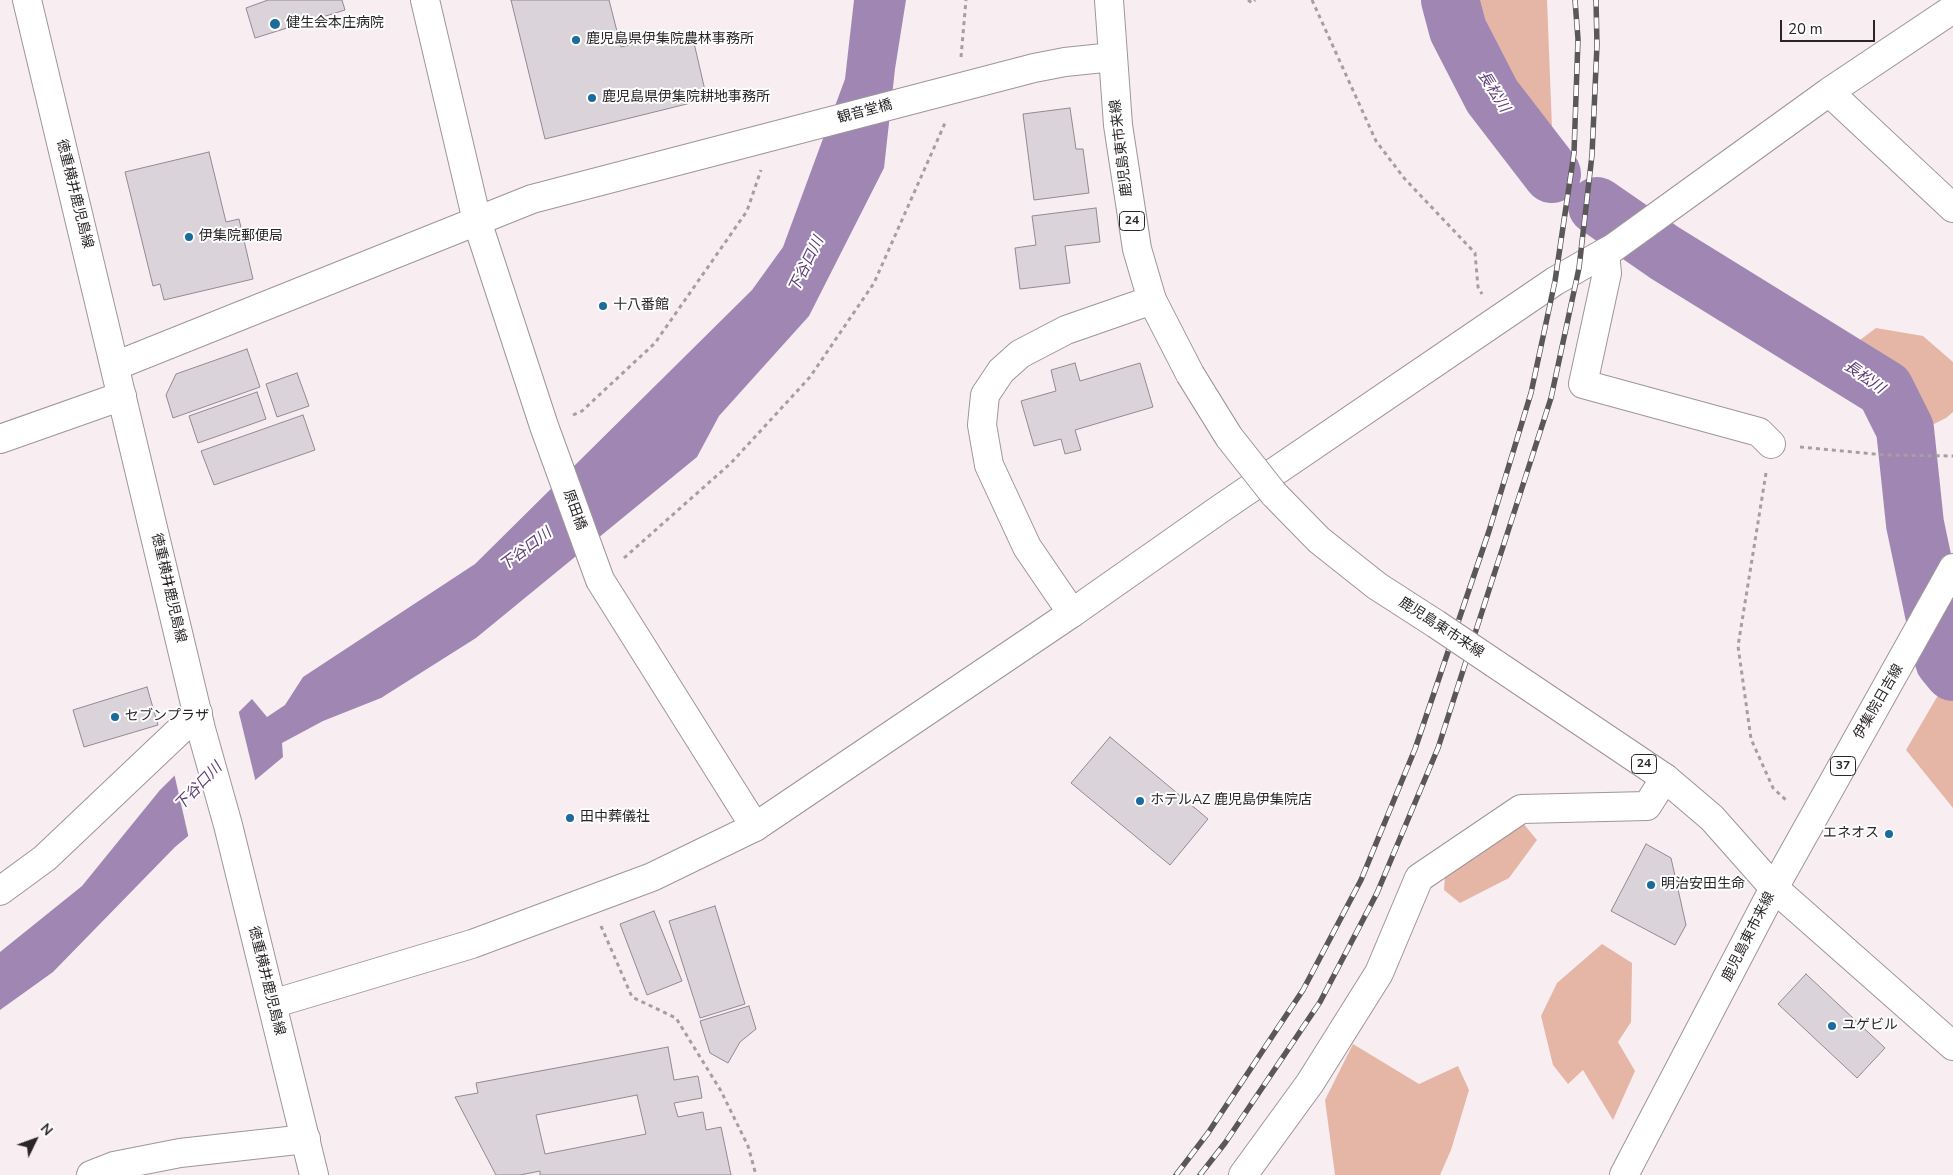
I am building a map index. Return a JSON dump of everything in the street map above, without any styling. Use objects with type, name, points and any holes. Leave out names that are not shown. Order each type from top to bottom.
[{"type":"street","name":"徳重横井鹿児島線","points":[[27,0],[199,721],[228,825],[314,1175]]},
{"type":"street","name":"原田橋","points":[[425,0],[477,222],[553,453],[597,573],[755,827]]},
{"type":"street","name":"鹿児島東市来線","points":[[1109,0],[1118,125],[1137,249],[1152,300],[1190,374],[1230,437],[1274,494],[1319,540],[1377,586],[1665,778],[1712,818],[1774,888],[1624,1175]]},
{"type":"street","points":[[272,1004],[472,944],[652,877],[755,827],[1072,613],[1220,509],[1555,281],[1609,251],[1829,92],[1953,9]]},
{"type":"street","name":"観音堂橋","points":[[115,366],[532,200],[1057,63],[1113,57]]},
{"type":"street","points":[[1829,92],[1953,208]]},
{"type":"street","points":[[1609,251],[1607,273],[1584,384],[1759,432],[1770,444]]},
{"type":"street","points":[[1072,613],[1027,547],[989,465],[982,425],[986,395],[1001,371],[1020,354],[1066,330],[1152,300]]},
{"type":"street","points":[[0,439],[122,396]]},
{"type":"street","name":"伊集院日吉線","points":[[1774,888],[1953,568]]},
{"type":"street","points":[[0,891],[45,858],[199,721]]},
{"type":"street","points":[[1242,1175],[1310,1083],[1378,973],[1419,878],[1521,809],[1647,806],[1665,778]]},
{"type":"street","points":[[1774,888],[1953,1046]]},
{"type":"street","points":[[91,1175],[114,1166],[180,1153],[306,1139]]},
{"type":"path","points":[[597,573],[731,463],[810,376],[874,283],[946,121],[953,89],[966,0]]},
{"type":"path","points":[[1248,0],[1252,3],[1255,0]]},
{"type":"path","points":[[1312,0],[1376,141],[1404,178],[1476,253],[1478,287],[1498,320]]},
{"type":"path","points":[[544,426],[582,411],[655,343],[747,211],[777,135]]},
{"type":"path","points":[[1811,822],[1773,788],[1751,739],[1738,646],[1770,444],[1885,455],[1953,456]]},
{"type":"path","points":[[590,900],[632,997],[676,1018],[721,1091],[748,1146],[756,1175]]},
{"type":"shaded area","points":[[1471,0],[1547,0],[1552,128],[1494,52]]},
{"type":"shaded area","points":[[1876,328],[1923,336],[1953,362],[1953,412],[1946,418],[1920,431],[1906,383],[1852,346]]},
{"type":"shaded area","points":[[1944,685],[1953,697],[1953,808],[1906,750]]},
{"type":"shaded area","points":[[1522,822],[1537,840],[1509,878],[1460,903],[1444,890],[1445,875]]},
{"type":"shaded area","points":[[1602,944],[1632,963],[1631,1022],[1618,1042],[1635,1071],[1613,1120],[1583,1070],[1568,1084],[1553,1065],[1541,1016],[1557,983]]},
{"type":"shaded area","points":[[1353,1044],[1419,1084],[1458,1066],[1469,1090],[1451,1150],[1440,1175],[1335,1175],[1325,1100]]},
{"type":"water","name":"下谷口川","points":[[854,0],[906,0],[895,69],[884,168],[809,316],[719,416],[697,457],[476,638],[381,698],[323,721],[282,743],[283,757],[175,847],[53,972],[0,1010],[0,952],[82,886],[160,790],[252,699],[267,717],[285,705],[303,677],[475,564],[752,290],[783,247],[845,79]]},
{"type":"pier","points":[[238,709],[256,783],[189,839],[174,773]]},
{"type":"building","name":"健生会本庄病院","points":[[268,0],[342,0],[345,10],[255,38],[246,8]]},
{"type":"building","points":[[511,0],[609,0],[621,47],[691,30],[707,99],[545,139]]},
{"type":"building","points":[[1070,108],[1076,149],[1083,149],[1089,193],[1034,200],[1023,114]]},
{"type":"building","points":[[209,152],[226,222],[239,219],[253,279],[164,300],[160,284],[153,286],[125,172]]},
{"type":"building","points":[[1096,208],[1100,242],[1065,246],[1070,283],[1020,289],[1015,248],[1036,245],[1032,216]]},
{"type":"building","points":[[247,349],[260,387],[173,418],[166,395],[176,374]]},
{"type":"building","points":[[1075,363],[1080,381],[1140,363],[1153,407],[1075,430],[1081,450],[1065,454],[1061,439],[1034,446],[1021,401],[1056,391],[1051,370]]},
{"type":"building","points":[[297,373],[309,406],[277,417],[266,384]]},
{"type":"building","points":[[257,392],[266,419],[198,443],[189,416]]},
{"type":"building","points":[[303,415],[315,450],[214,485],[201,451]]},
{"type":"building","name":"セブンプラザ","points":[[147,687],[158,725],[84,747],[73,710]]},
{"type":"building","name":"ホテルAZ 鹿児島伊集院店","points":[[1110,737],[1208,819],[1170,865],[1071,783]]},
{"type":"building","name":"明治安田生命","points":[[1646,844],[1671,858],[1686,925],[1675,945],[1611,911]]},
{"type":"building","points":[[715,906],[745,1004],[700,1018],[669,921]]},
{"type":"building","points":[[654,911],[682,981],[647,995],[620,924]]},
{"type":"building","name":"ユゲビル","points":[[1806,974],[1885,1048],[1857,1078],[1778,1004]]},
{"type":"building","points":[[749,1006],[756,1029],[740,1042],[728,1063],[710,1053],[700,1021]]},
{"type":"building","points":[[668,1047],[674,1080],[698,1076],[702,1098],[674,1103],[678,1117],[703,1112],[706,1130],[721,1127],[731,1175],[540,1175],[540,1171],[520,1175],[496,1175],[455,1097],[478,1093],[476,1083]],"holes":[[[637,1095],[646,1134],[545,1154],[536,1115]]]},
{"type":"waterway","name":"長松川","points":[[1450,0],[1458,30],[1492,96],[1552,174]]},
{"type":"waterway","name":"長松川","points":[[1597,206],[1665,253],[1885,389],[1905,429],[1915,524],[1944,661],[1953,672]]},
{"type":"railway","points":[[1176,1175],[1208,1133],[1303,990],[1361,880],[1415,749],[1489,531],[1531,393],[1555,281],[1574,153],[1578,39],[1575,0]]},
{"type":"railway","points":[[1200,1175],[1225,1143],[1320,1002],[1377,893],[1438,748],[1551,398],[1579,268],[1592,155],[1597,45],[1596,0]]},
{"type":"place","name":"健生会本庄病院","points":[[275,24]]},
{"type":"place","name":"鹿児島県伊集院農林事務所","points":[[576,40]]},
{"type":"place","name":"鹿児島県伊集院耕地事務所","points":[[592,98]]},
{"type":"place","name":"伊集院郵便局","points":[[189,237]]},
{"type":"place","name":"十八番館","points":[[603,306]]},
{"type":"place","name":"セブンプラザ","points":[[115,717]]},
{"type":"place","name":"ホテルAZ 鹿児島伊集院店","points":[[1140,801]]},
{"type":"place","name":"田中葬儀社","points":[[570,818]]},
{"type":"place","name":"エネオス","points":[[1889,834]]},
{"type":"place","name":"明治安田生命","points":[[1651,885]]},
{"type":"place","name":"ユゲビル","points":[[1832,1026]]}]
